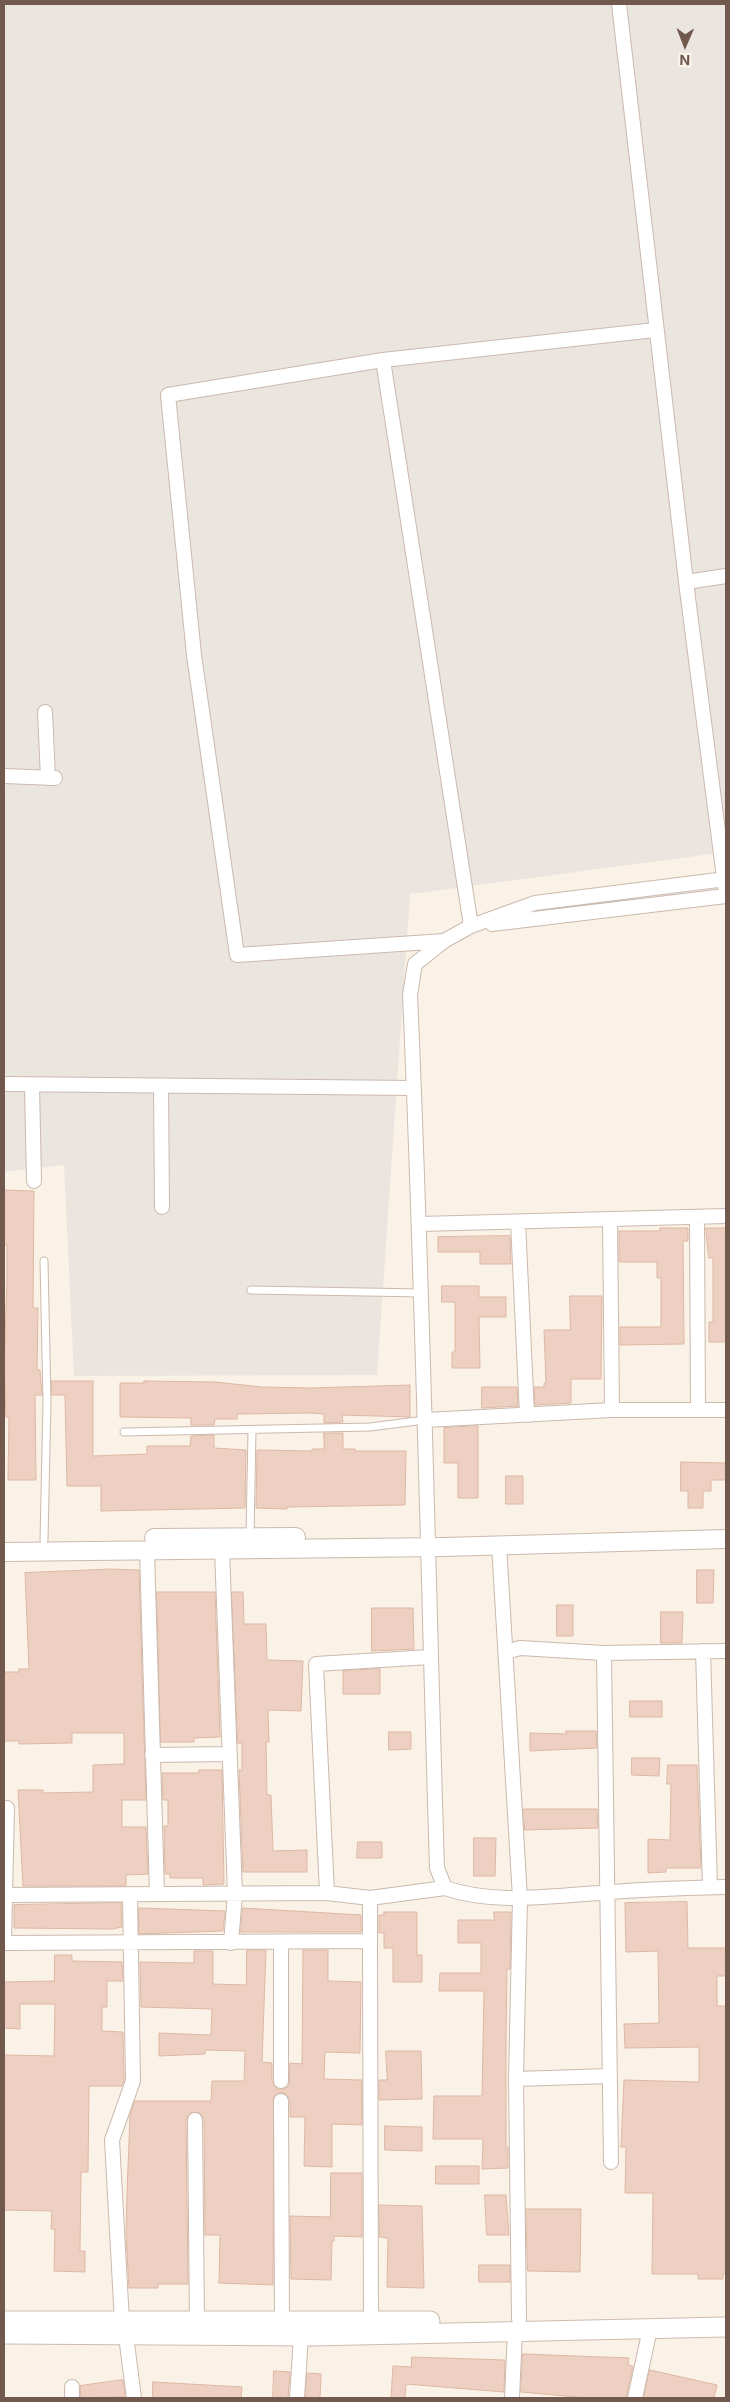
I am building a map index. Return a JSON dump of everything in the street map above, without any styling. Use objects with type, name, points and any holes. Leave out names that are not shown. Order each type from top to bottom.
[{"type":"main road","points":[[4,2320],[124,2329],[301,2336],[726,2316]]},
{"type":"main road","points":[[4,2334],[124,2329],[198,2322],[371,2322],[650,2329],[726,2327]]},
{"type":"street","points":[[471,926],[537,920],[726,895],[686,582],[619,4]]},
{"type":"street","points":[[444,942],[237,955],[194,656],[168,395],[383,360],[656,330]]},
{"type":"street","points":[[383,360],[471,926]]},
{"type":"street","points":[[686,582],[726,576]]},
{"type":"street","points":[[4,776],[52,778],[46,712]]},
{"type":"street","points":[[445,1888],[437,1868],[430,1657],[426,1420],[410,996],[415,964],[444,942],[471,926],[535,903],[725,879]]},
{"type":"street","points":[[4,1084],[414,1088]]},
{"type":"street","points":[[32,1085],[34,1181]]},
{"type":"street","points":[[161,1086],[162,1207]]},
{"type":"street","points":[[420,1224],[726,1216]]},
{"type":"street","points":[[697,1217],[698,1410]]},
{"type":"street","points":[[610,1219],[612,1410]]},
{"type":"street","points":[[518,1222],[527,1415]]},
{"type":"street","points":[[426,1420],[612,1410],[726,1410]]},
{"type":"street","points":[[4,1552],[222,1550],[726,1528]]},
{"type":"street","points":[[4,1540],[250,1537],[427,1541],[499,1545],[726,1539]]},
{"type":"street","points":[[499,1545],[520,1898],[516,2079],[517,2326],[512,2398]]},
{"type":"street","points":[[147,1550],[156,1894]]},
{"type":"street","points":[[222,1550],[235,1894],[231,1943]]},
{"type":"street","points":[[506,1652],[520,1648],[604,1653],[726,1651]]},
{"type":"street","points":[[703,1651],[710,1887]]},
{"type":"street","points":[[604,1653],[611,2162]]},
{"type":"street","points":[[327,1892],[316,1664],[430,1657]]},
{"type":"street","points":[[152,1755],[230,1754]]},
{"type":"street","points":[[7,1808],[4,1943],[370,1941]]},
{"type":"street","points":[[4,1895],[327,1892],[370,1898],[445,1888],[469,1896],[520,1898],[726,1887]]},
{"type":"street","points":[[130,1894],[132,2081],[112,2140],[124,2329],[134,2398]]},
{"type":"street","points":[[370,1898],[371,2322]]},
{"type":"street","points":[[281,1942],[281,2081]]},
{"type":"street","points":[[516,2079],[610,2076]]},
{"type":"street","points":[[281,2101],[282,2322]]},
{"type":"street","points":[[195,2120],[198,2322]]},
{"type":"street","points":[[635,2398],[650,2329]]},
{"type":"street","points":[[297,2398],[301,2336]]},
{"type":"lane","points":[[44,1261],[47,1402],[44,1540]]},
{"type":"lane","points":[[251,1290],[422,1294]]},
{"type":"lane","points":[[124,1432],[370,1427],[426,1420]]},
{"type":"lane","points":[[250,1537],[252,1430]]},
{"type":"shaded area","points":[[4,4],[726,4],[726,852],[410,894],[377,1375],[74,1376],[64,1165],[4,1172]]},
{"type":"building","points":[[4,1190],[34,1191],[33,1308],[38,1308],[37,1370],[40,1370],[42,1395],[35,1395],[36,1480],[8,1480],[9,1417],[6,1417],[4,1366],[7,1245],[4,1245]]},
{"type":"building","points":[[660,1228],[688,1228],[688,1241],[683,1241],[684,1344],[620,1345],[620,1327],[661,1327],[661,1278],[657,1278],[657,1262],[619,1262],[619,1231],[660,1231]]},
{"type":"building","points":[[706,1228],[726,1228],[726,1342],[709,1342],[709,1322],[713,1322],[713,1258],[709,1258]]},
{"type":"building","points":[[510,1236],[511,1264],[480,1264],[480,1252],[438,1252],[438,1237]]},
{"type":"building","points":[[442,1286],[479,1286],[479,1297],[506,1297],[506,1317],[479,1317],[480,1368],[452,1368],[452,1352],[455,1352],[455,1302],[442,1302]]},
{"type":"building","points":[[570,1296],[602,1296],[601,1379],[571,1379],[571,1403],[535,1405],[534,1387],[544,1387],[544,1383],[546,1383],[544,1330],[570,1330]]},
{"type":"building","points":[[52,1381],[93,1381],[93,1456],[147,1454],[147,1446],[190,1446],[191,1436],[214,1435],[214,1448],[246,1450],[245,1508],[101,1511],[101,1486],[67,1486],[65,1395],[52,1395]]},
{"type":"building","points":[[144,1381],[215,1382],[262,1387],[311,1388],[410,1385],[410,1417],[342,1415],[343,1422],[324,1423],[324,1414],[237,1414],[237,1419],[215,1419],[214,1425],[191,1425],[191,1418],[120,1417],[120,1383],[144,1383]]},
{"type":"building","points":[[482,1387],[517,1387],[518,1406],[482,1408]]},
{"type":"building","points":[[478,1426],[478,1498],[458,1498],[458,1463],[444,1463],[444,1428]]},
{"type":"building","points":[[324,1433],[343,1433],[343,1449],[355,1449],[355,1451],[406,1451],[405,1505],[287,1507],[287,1509],[256,1508],[257,1450],[312,1451],[312,1449],[324,1449]]},
{"type":"building","points":[[681,1462],[726,1463],[726,1480],[711,1480],[711,1491],[703,1491],[703,1508],[688,1508],[688,1491],[681,1491]]},
{"type":"building","points":[[506,1476],[523,1476],[523,1504],[506,1504]]},
{"type":"building","points":[[111,1569],[139,1570],[146,1800],[122,1800],[122,1827],[146,1827],[148,1874],[126,1875],[126,1886],[23,1886],[18,1790],[43,1790],[43,1793],[93,1792],[93,1765],[124,1764],[124,1733],[72,1733],[72,1743],[19,1744],[19,1741],[4,1741],[4,1672],[19,1672],[19,1669],[29,1669],[25,1573]]},
{"type":"building","points":[[697,1570],[714,1570],[713,1603],[697,1603]]},
{"type":"building","points":[[157,1592],[215,1592],[220,1737],[194,1738],[194,1742],[161,1742]]},
{"type":"building","points":[[232,1592],[243,1592],[244,1624],[266,1624],[267,1660],[303,1661],[301,1711],[268,1710],[269,1742],[266,1742],[267,1795],[271,1795],[273,1851],[307,1850],[307,1872],[243,1872],[239,1770],[242,1770],[242,1743],[238,1743]]},
{"type":"building","points":[[557,1605],[573,1605],[573,1636],[557,1636]]},
{"type":"building","points":[[372,1608],[413,1608],[414,1649],[372,1651]]},
{"type":"building","points":[[661,1612],[683,1612],[682,1643],[661,1643]]},
{"type":"building","points":[[380,1669],[380,1694],[343,1694],[343,1671]]},
{"type":"building","points":[[630,1701],[662,1701],[662,1717],[630,1717]]},
{"type":"building","points":[[566,1731],[596,1731],[597,1748],[530,1751],[530,1733],[566,1734]]},
{"type":"building","points":[[389,1732],[411,1732],[411,1749],[389,1750]]},
{"type":"building","points":[[632,1758],[660,1758],[659,1776],[632,1775]]},
{"type":"building","points":[[668,1765],[697,1765],[701,1868],[666,1868],[666,1872],[648,1873],[648,1839],[670,1840],[671,1784],[667,1784]]},
{"type":"building","points":[[199,1770],[222,1770],[224,1884],[203,1885],[203,1878],[170,1878],[170,1874],[165,1874],[164,1826],[168,1826],[168,1800],[163,1800],[162,1773],[199,1773]]},
{"type":"building","points":[[524,1809],[597,1809],[598,1828],[525,1830]]},
{"type":"building","points":[[474,1838],[496,1838],[495,1876],[474,1876]]},
{"type":"building","points":[[358,1842],[382,1842],[382,1858],[357,1858]]},
{"type":"building","points":[[687,1902],[688,1948],[726,1948],[726,1976],[717,1976],[717,2006],[726,2006],[726,2274],[723,2274],[723,2279],[698,2279],[698,2274],[652,2274],[653,2193],[625,2193],[626,2147],[621,2147],[624,2080],[699,2082],[699,2047],[625,2048],[624,2024],[659,2023],[658,1951],[626,1952],[625,1903]]},
{"type":"building","points":[[121,1903],[122,1927],[113,1929],[14,1928],[14,1905]]},
{"type":"building","points":[[139,1908],[225,1911],[223,1931],[139,1934]]},
{"type":"building","points":[[243,1908],[361,1915],[361,1932],[241,1932]]},
{"type":"building","points":[[384,1912],[417,1912],[417,1955],[422,1955],[422,1982],[393,1982],[393,1948],[384,1948],[384,1933],[379,1933],[379,1915],[384,1915]]},
{"type":"building","points":[[494,1912],[511,1912],[510,1969],[507,1969],[506,2038],[506,2147],[508,2147],[508,2168],[482,2169],[483,2139],[433,2139],[434,2096],[482,2096],[484,1991],[439,1991],[440,1973],[481,1973],[481,1943],[458,1943],[458,1920],[494,1920]]},
{"type":"building","points":[[247,1950],[266,1950],[262,2062],[272,2063],[272,2081],[277,2089],[285,2089],[289,2085],[290,2063],[302,2064],[303,1950],[328,1950],[328,1981],[361,1982],[360,2053],[325,2052],[324,2079],[362,2080],[362,2125],[332,2124],[332,2167],[304,2166],[305,2117],[290,2117],[290,2100],[286,2094],[280,2092],[274,2096],[273,2285],[219,2283],[220,2235],[205,2235],[204,2119],[199,2112],[190,2113],[186,2120],[188,2284],[158,2284],[158,2288],[129,2288],[126,2235],[127,2193],[130,2115],[135,2101],[211,2101],[212,2081],[244,2081],[245,2051],[205,2050],[205,2054],[159,2056],[159,2033],[211,2035],[212,2009],[141,2007],[140,1962],[194,1963],[194,1951],[213,1951],[213,1984],[246,1985]]},
{"type":"building","points":[[55,1955],[72,1955],[72,1961],[122,1962],[123,1981],[107,1981],[107,2007],[102,2007],[102,2031],[123,2032],[124,2080],[122,2086],[89,2086],[88,2172],[81,2172],[80,2251],[85,2251],[85,2272],[54,2271],[55,2229],[51,2229],[52,2211],[4,2210],[4,2055],[54,2056],[55,2004],[20,2004],[20,2029],[4,2028],[4,1982],[54,1981]]},
{"type":"building","points":[[386,2051],[421,2051],[422,2099],[379,2100],[379,2080],[387,2080]]},
{"type":"building","points":[[385,2126],[422,2127],[422,2151],[385,2150]]},
{"type":"building","points":[[436,2166],[479,2166],[479,2184],[436,2184]]},
{"type":"building","points":[[331,2173],[362,2173],[362,2237],[334,2236],[334,2241],[332,2241],[331,2280],[291,2279],[290,2216],[330,2217]]},
{"type":"building","points":[[485,2195],[506,2195],[509,2235],[487,2235]]},
{"type":"building","points":[[379,2205],[422,2206],[424,2288],[387,2287],[388,2238],[380,2237]]},
{"type":"building","points":[[526,2209],[581,2209],[580,2272],[528,2271]]},
{"type":"building","points":[[479,2265],[510,2265],[510,2282],[479,2282]]},
{"type":"building","points":[[523,2354],[629,2358],[628,2365],[633,2366],[626,2398],[587,2398],[521,2392]]},
{"type":"building","points":[[412,2357],[505,2360],[504,2392],[406,2384],[405,2398],[391,2398],[393,2366],[411,2367]]},
{"type":"building","points":[[650,2370],[717,2385],[714,2398],[644,2398]]},
{"type":"building","points":[[274,2371],[290,2372],[288,2398],[273,2398]]},
{"type":"building","points":[[307,2373],[321,2374],[320,2398],[306,2398]]},
{"type":"building","points":[[123,2380],[125,2397],[81,2398],[80,2386]]},
{"type":"building","points":[[153,2382],[242,2387],[241,2398],[153,2398]]}]
